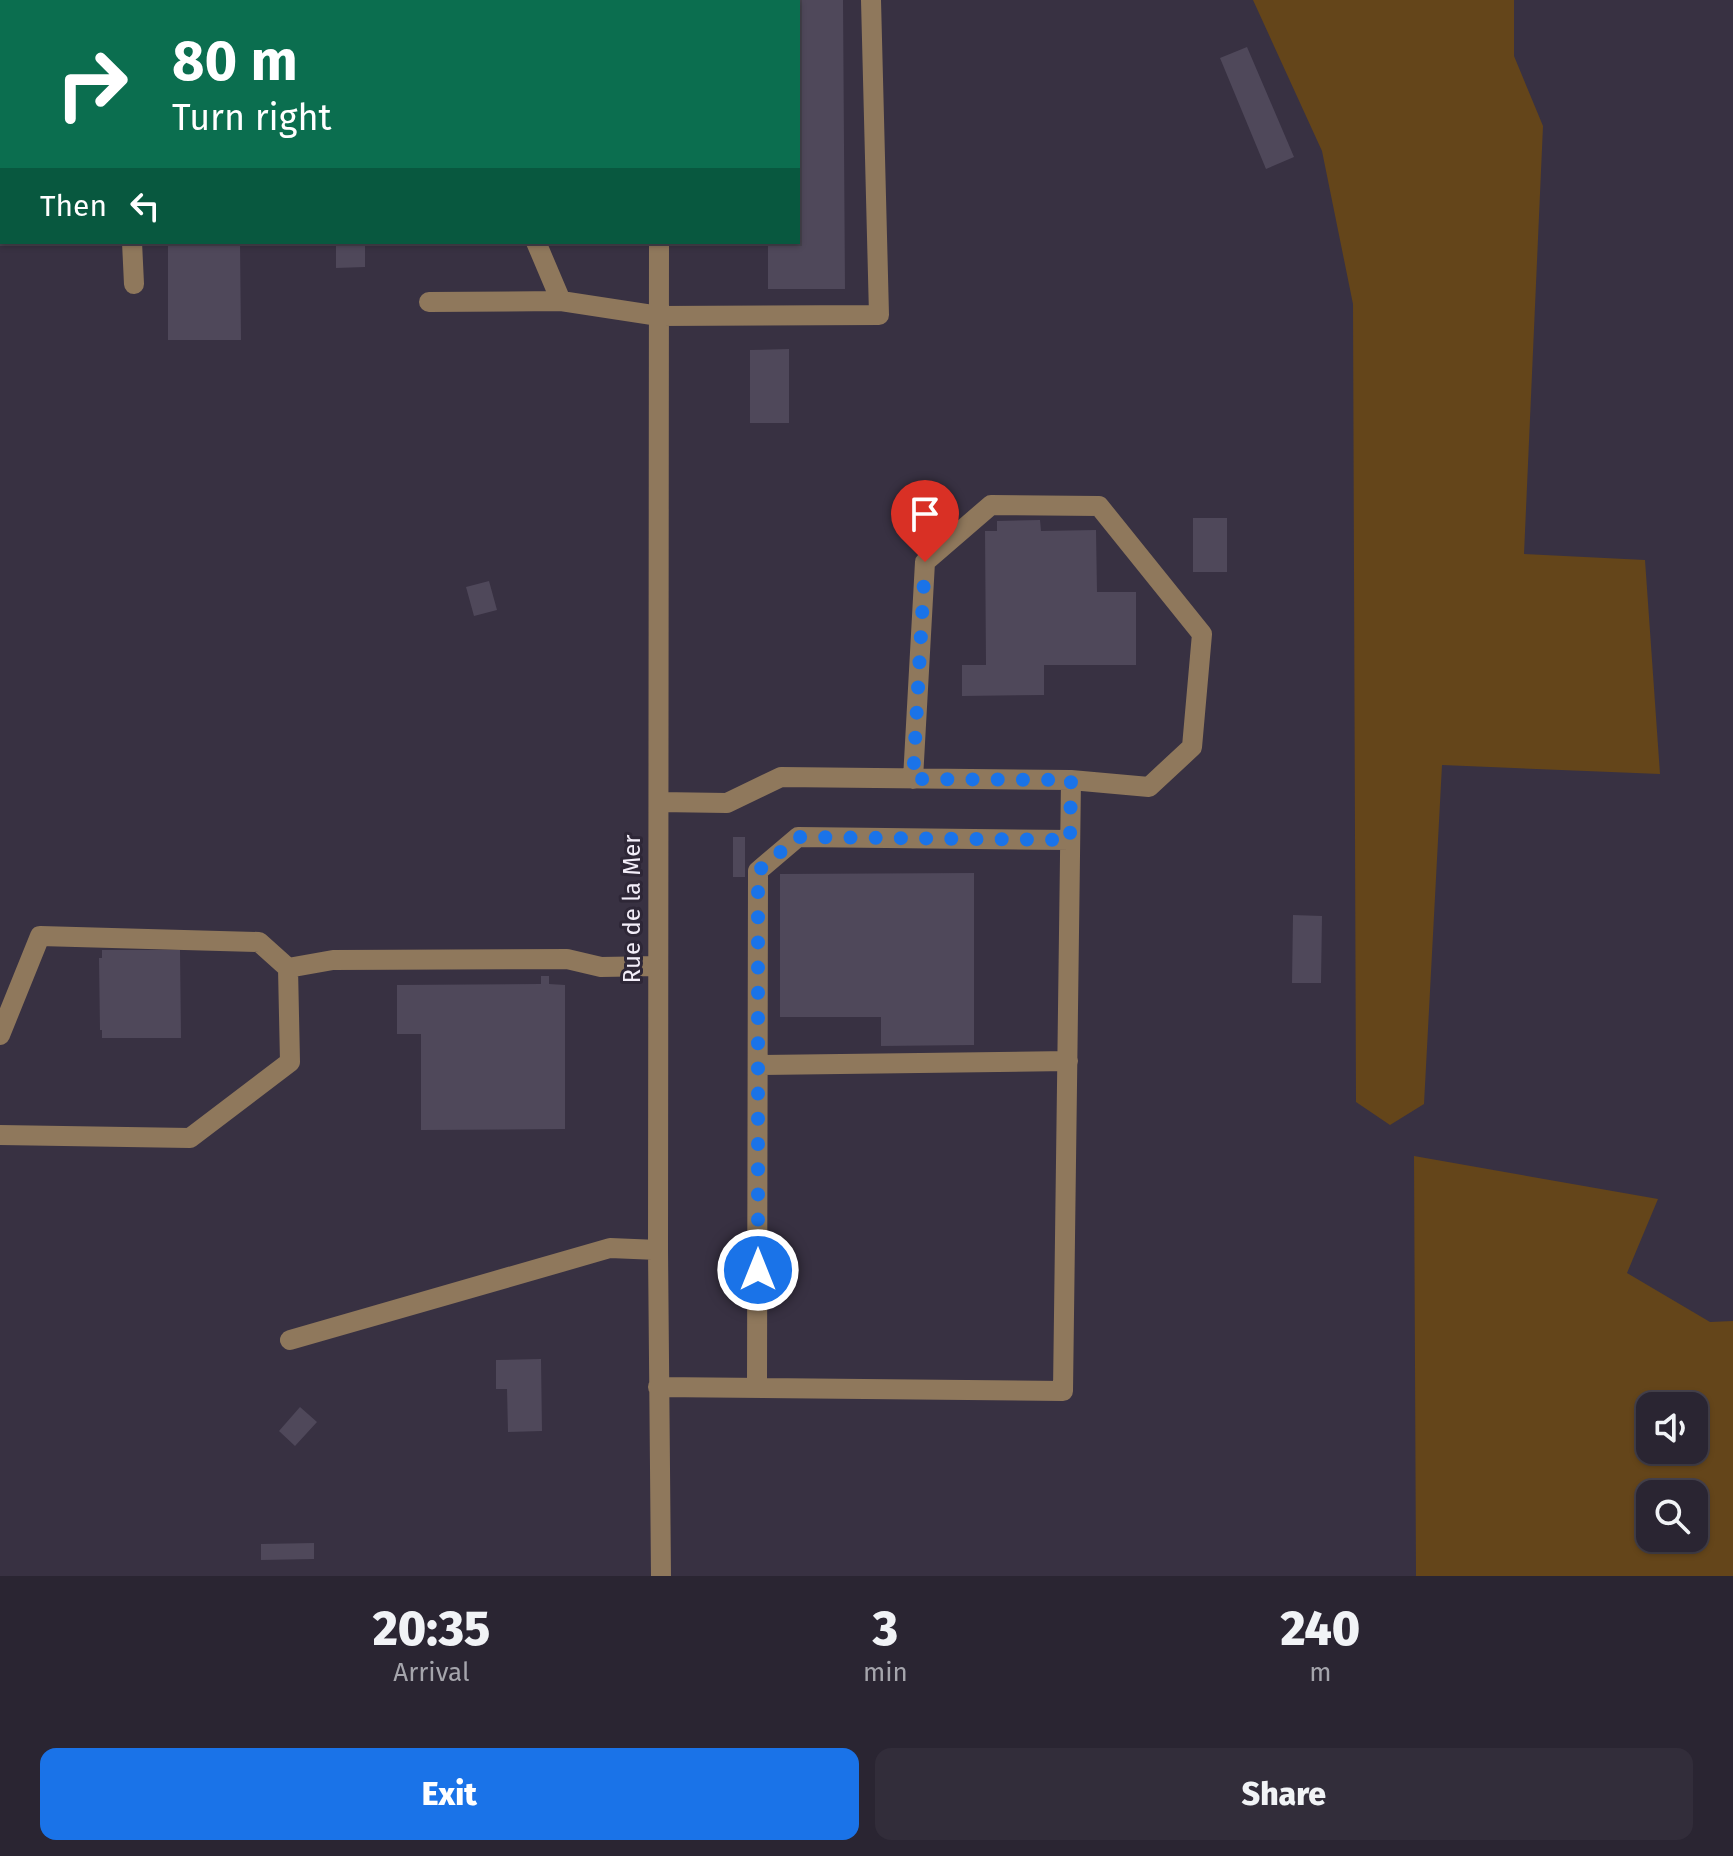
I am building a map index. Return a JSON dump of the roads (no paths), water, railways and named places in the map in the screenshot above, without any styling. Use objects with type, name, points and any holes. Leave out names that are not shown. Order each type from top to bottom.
[{"type":"street","points":[[429,302],[561,301],[659,316],[879,315],[871,0]]},
{"type":"street","points":[[132,244],[134,284]]},
{"type":"street","points":[[537,244],[561,301]]},
{"type":"street","name":"Rue de la Mer","points":[[659,244],[658,1387],[661,1576]]},
{"type":"street","points":[[659,802],[727,803],[781,777],[913,779],[1071,780],[1149,787],[1192,747],[1202,634],[1099,506],[991,505],[925,562],[913,779]]},
{"type":"street","points":[[658,1387],[1063,1391],[1071,780]]},
{"type":"street","points":[[757,1388],[758,871],[798,837],[1070,840]]},
{"type":"street","points":[[0,1035],[40,936],[259,942],[288,968],[290,1062],[190,1138],[0,1135]]},
{"type":"street","points":[[288,968],[333,960],[567,959],[601,967],[658,966]]},
{"type":"street","points":[[758,1065],[1068,1061]]},
{"type":"street","points":[[290,1340],[610,1248],[658,1250]]}]
